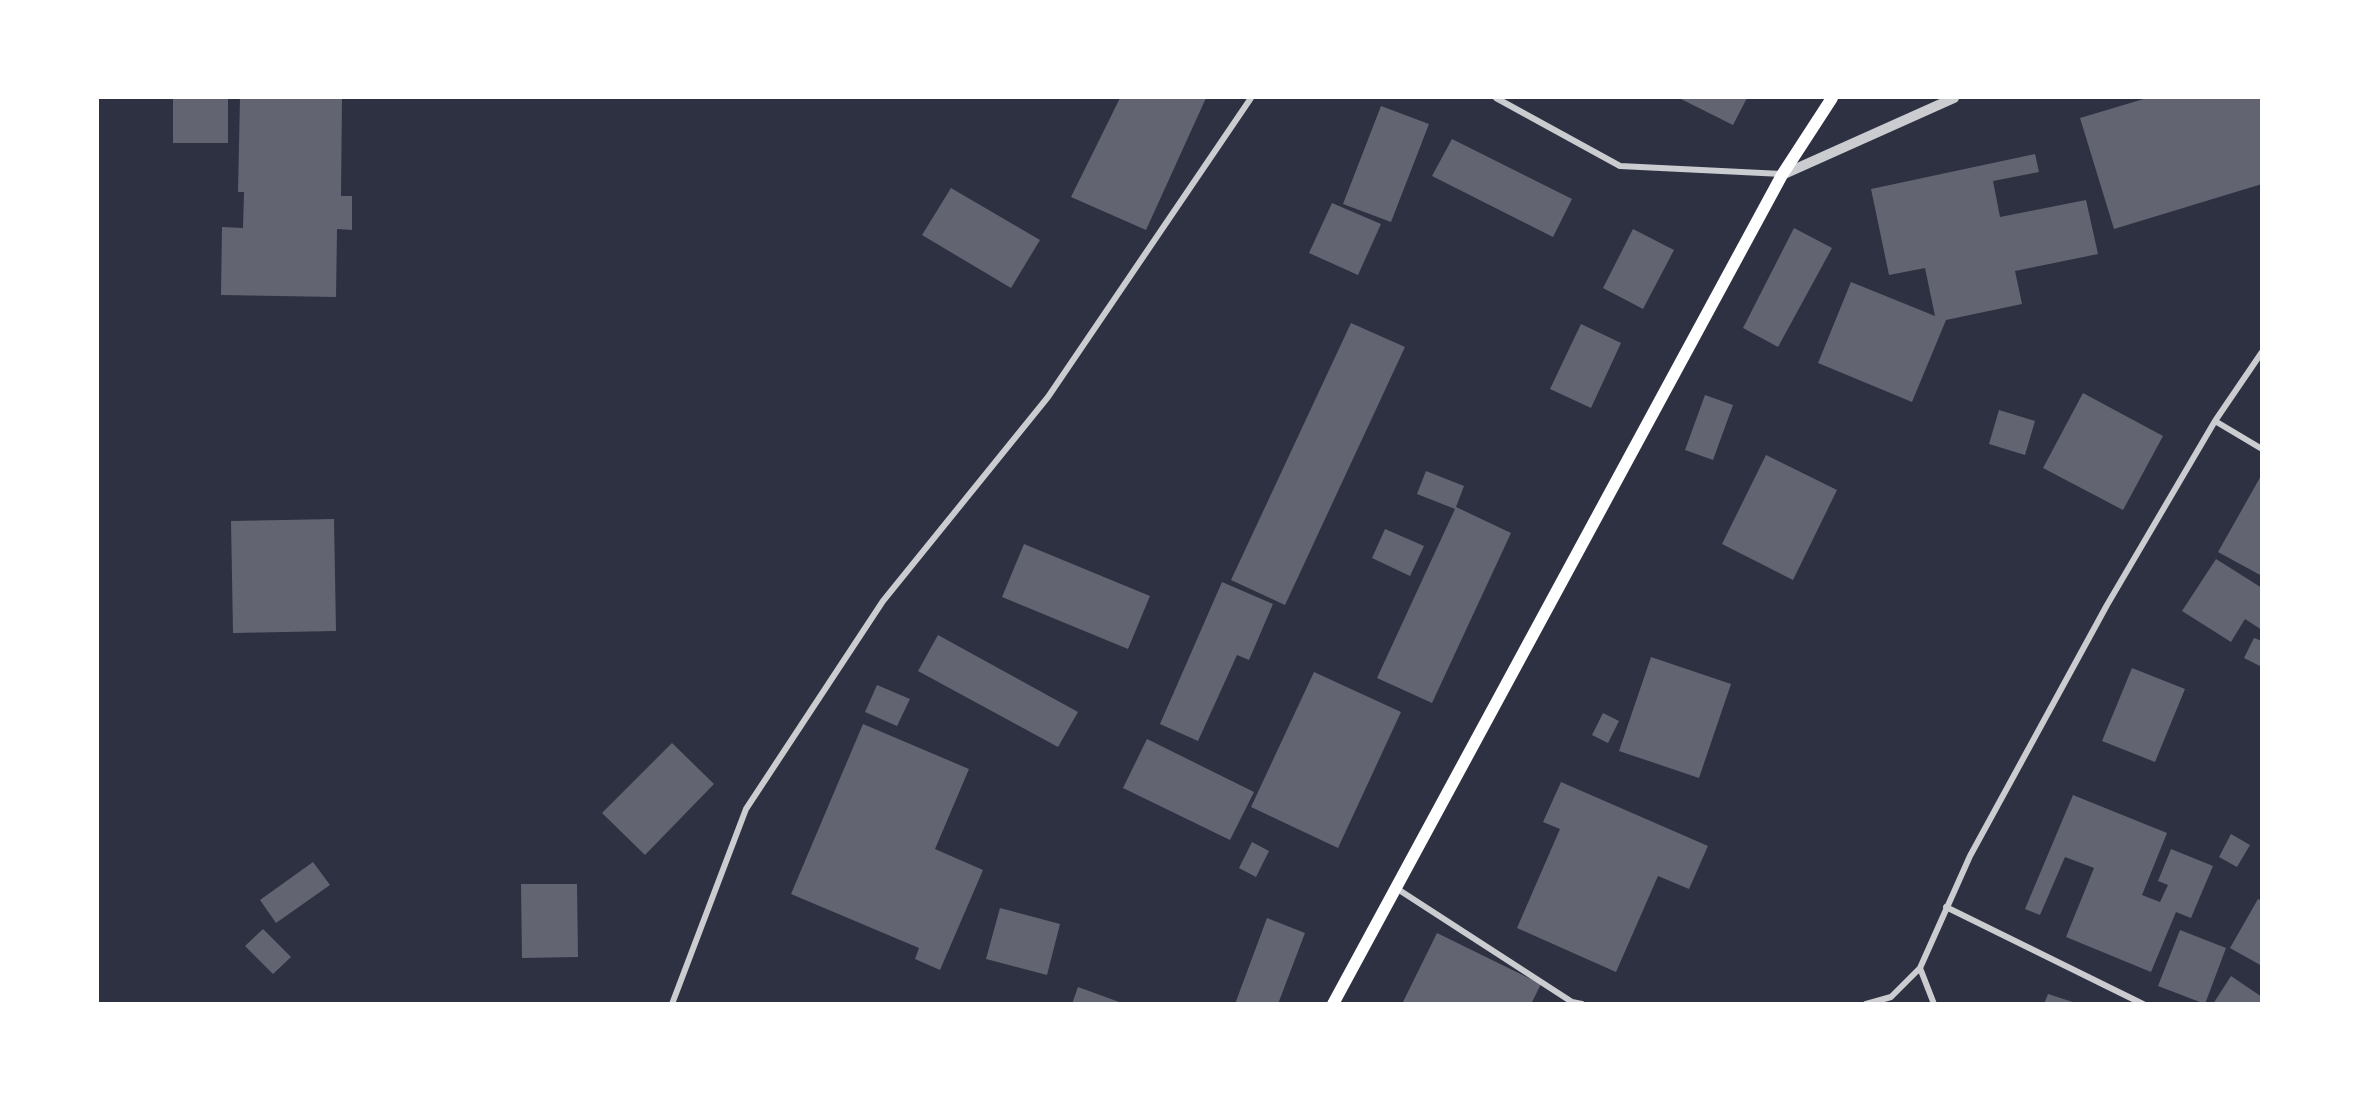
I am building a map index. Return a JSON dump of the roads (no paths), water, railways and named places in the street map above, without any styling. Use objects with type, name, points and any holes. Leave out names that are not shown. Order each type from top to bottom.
[{"type":"main road","points":[[1333,1004],[1782,174],[1832,98]]},
{"type":"street","points":[[672,1004],[746,809],[883,601],[1048,397],[1233,128],[1251,98]]},
{"type":"street","points":[[1496,98],[1620,166],[1782,174],[1954,98]]},
{"type":"street","points":[[1866,1004],[1891,998],[1920,968],[1970,856],[2106,605],[2215,421],[2262,352]]},
{"type":"street","points":[[2215,421],[2262,449]]},
{"type":"street","points":[[1396,888],[1572,1003],[1582,1004]]},
{"type":"street","points":[[1946,907],[2143,1004]]},
{"type":"street","points":[[1920,968],[1934,1004]]}]
